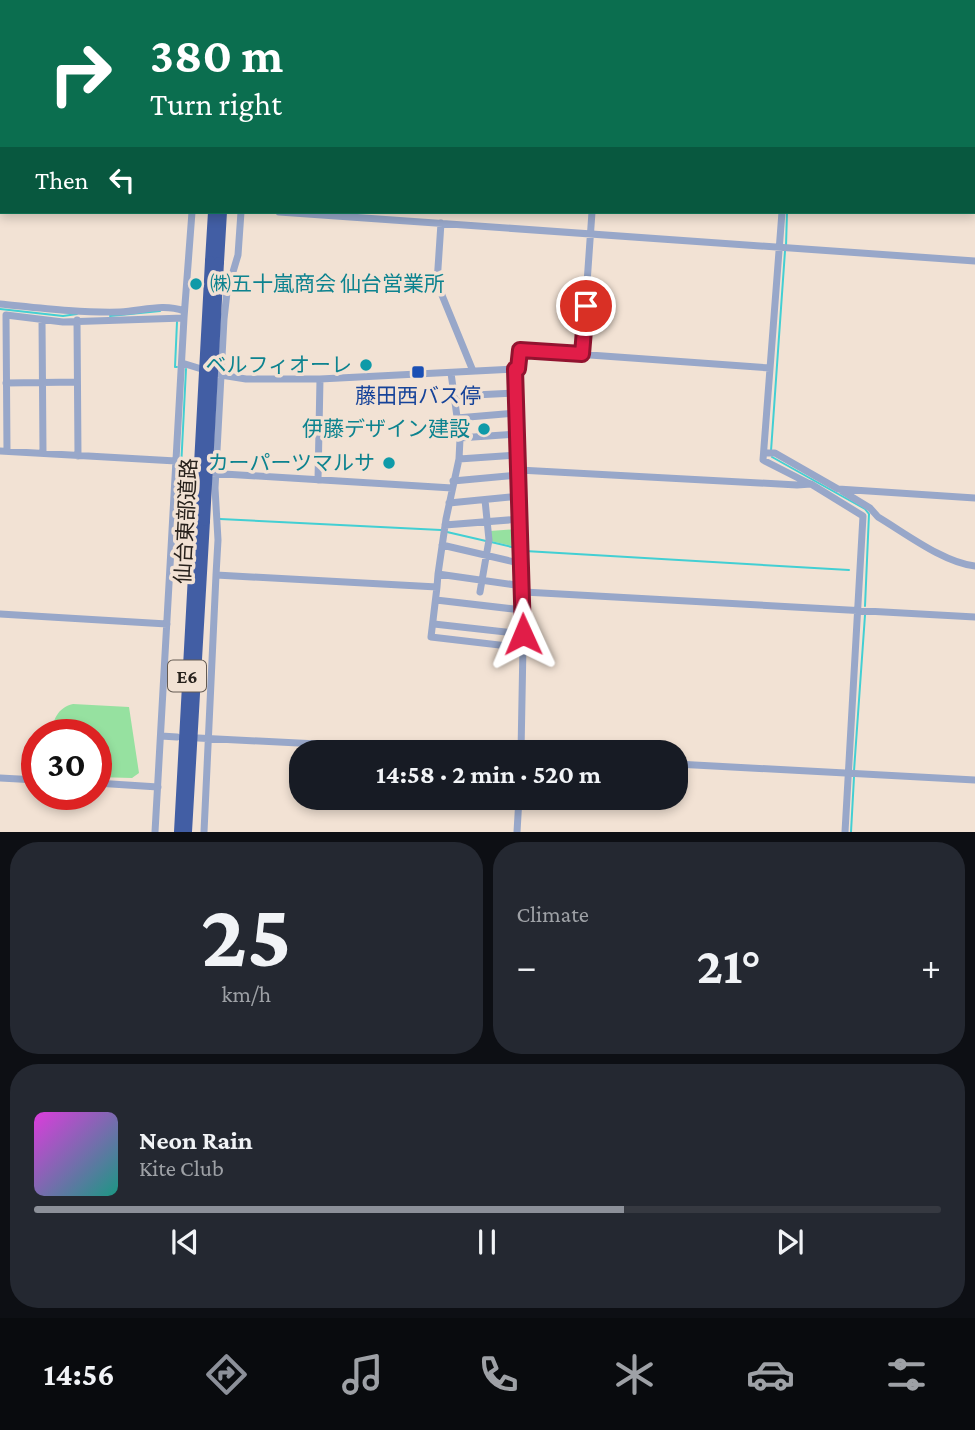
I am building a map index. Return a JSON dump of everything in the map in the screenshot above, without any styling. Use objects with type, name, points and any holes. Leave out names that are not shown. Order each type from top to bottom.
[{"type":"highway","name":"仙台東部道路","points":[[187,831],[209,519],[215,261],[213,214]]},
{"type":"highway","name":"仙台東部道路","points":[[215,261],[222,214]]},
{"type":"highway","name":"仙台東部道路","points":[[179,831],[209,519]]},
{"type":"street","points":[[155,831],[167,624],[180,472],[176,461],[182,363],[181,316],[192,214]]},
{"type":"street","points":[[204,831],[216,575],[209,519],[216,474],[226,306],[239,255],[241,214]]},
{"type":"street","points":[[309,214],[975,261]]},
{"type":"street","points":[[412,221],[413,214]]},
{"type":"street","points":[[582,354],[592,214]]},
{"type":"street","points":[[782,214],[783,247],[770,368],[768,453],[763,460],[811,484],[863,516],[852,774],[845,831]]},
{"type":"street","points":[[441,223],[437,283],[473,371]]},
{"type":"street","points":[[0,304],[64,312],[117,312],[174,307],[181,316]]},
{"type":"street","points":[[176,461],[4,451],[6,383],[3,315],[41,320],[130,321],[181,316]]},
{"type":"street","points":[[41,320],[43,453]]},
{"type":"street","points":[[77,320],[78,456]]},
{"type":"street","points":[[182,363],[221,375],[246,379],[320,379],[518,369],[520,350],[770,368]]},
{"type":"street","points":[[515,369],[524,589],[521,740]]},
{"type":"street","points":[[451,373],[459,459],[444,529],[431,637],[524,648]]},
{"type":"street","points":[[318,480],[320,379]]},
{"type":"street","points":[[6,383],[77,382]]},
{"type":"street","points":[[454,396],[516,393]]},
{"type":"street","points":[[457,418],[517,412]]},
{"type":"street","points":[[459,438],[518,434]]},
{"type":"street","points":[[768,453],[838,489],[870,508],[878,517],[948,557],[965,565],[975,566]]},
{"type":"street","points":[[459,459],[519,455]]},
{"type":"street","points":[[180,472],[452,484],[519,473],[811,484]]},
{"type":"street","points":[[838,489],[975,498]]},
{"type":"street","points":[[449,503],[520,496]]},
{"type":"street","points":[[480,592],[488,542],[485,500]]},
{"type":"street","points":[[444,529],[487,521],[521,519]]},
{"type":"street","points":[[442,545],[523,564]]},
{"type":"street","points":[[438,574],[524,589],[975,617]]},
{"type":"street","points":[[216,575],[437,587]]},
{"type":"street","points":[[436,600],[522,610]]},
{"type":"street","points":[[0,614],[167,624]]},
{"type":"street","points":[[433,624],[523,634]]},
{"type":"street","points":[[161,736],[177,737]]},
{"type":"street","points":[[198,738],[289,743]]},
{"type":"street","points":[[688,765],[975,780]]},
{"type":"street","points":[[0,778],[21,779]]},
{"type":"street","points":[[112,784],[158,787]]},
{"type":"street","points":[[517,831],[518,810]]},
{"type":"green space","points":[[517,529],[517,547],[491,541],[490,531]]},
{"type":"green space","points":[[73,704],[129,707],[139,773],[132,778],[112,777],[112,719],[55,719],[63,708]]},
{"type":"waterway","points":[[786,246],[787,214]]},
{"type":"waterway","points":[[771,451],[785,251]]},
{"type":"waterway","points":[[0,309],[63,316],[77,314]]},
{"type":"waterway","points":[[110,316],[160,311]]},
{"type":"waterway","points":[[177,322],[177,367]]},
{"type":"waterway","points":[[181,468],[186,369]]},
{"type":"waterway","points":[[772,457],[865,509],[869,514],[865,606]]},
{"type":"waterway","points":[[181,474],[178,516],[193,517]]},
{"type":"waterway","points":[[220,519],[441,530]]},
{"type":"waterway","points":[[447,532],[486,541]]},
{"type":"waterway","points":[[491,542],[520,549]]},
{"type":"waterway","points":[[525,551],[849,570]]},
{"type":"waterway","points":[[854,771],[865,615]]},
{"type":"waterway","points":[[851,832],[854,777]]},
{"type":"place","name":"㈱五十嵐商会 仙台営業所","points":[[196,284]]},
{"type":"place","name":"ベルフィオーレ","points":[[366,365]]},
{"type":"place","name":"藤田西バス停","points":[[418,372]]},
{"type":"place","name":"伊藤デザイン建設","points":[[484,429]]},
{"type":"place","name":"カーパーツマルサ","points":[[389,463]]},
{"type":"route","points":[[523,634],[515,369],[518,369],[520,350],[582,354],[586,306]]}]
